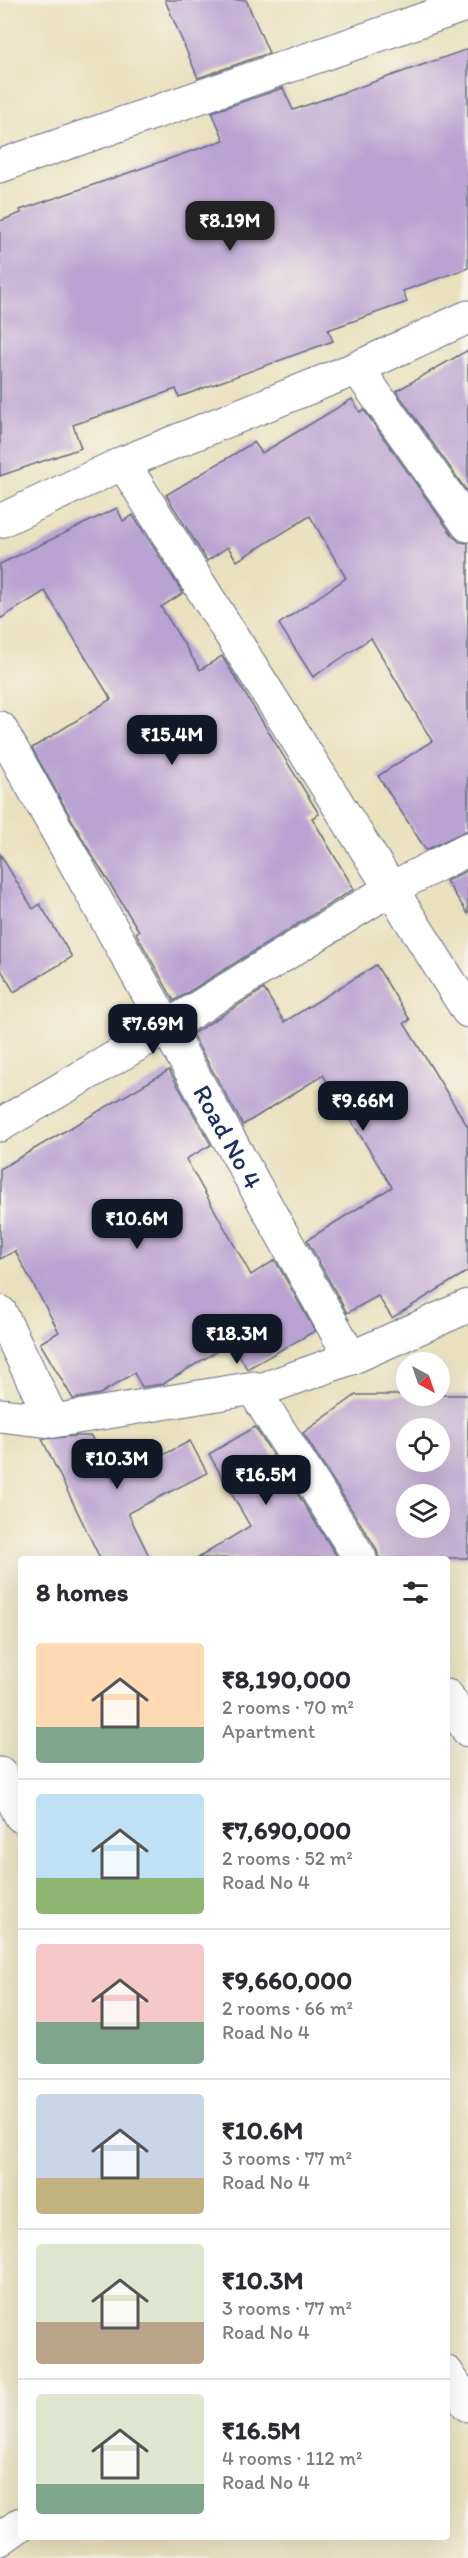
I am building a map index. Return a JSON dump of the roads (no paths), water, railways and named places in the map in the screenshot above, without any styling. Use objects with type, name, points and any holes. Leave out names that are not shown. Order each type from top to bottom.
[{"type":"street","points":[[0,166],[468,4]]},
{"type":"street","points":[[0,521],[123,463],[357,368],[468,317]]},
{"type":"street","points":[[357,368],[468,525]]},
{"type":"street","points":[[123,463],[468,1011]]},
{"type":"street","name":"Road No 4","points":[[0,728],[351,1358]]},
{"type":"street","points":[[0,1125],[167,1027],[392,888],[468,849]]},
{"type":"street","points":[[255,1392],[351,1358],[468,1306]]},
{"type":"street","points":[[0,1312],[53,1421]]},
{"type":"street","points":[[0,1415],[53,1421],[254,1388],[359,1556]]},
{"type":"street","points":[[450,1701],[468,1730]]},
{"type":"street","points":[[0,1773],[18,1810]]},
{"type":"street","points":[[450,2378],[468,2405]]},
{"type":"street","points":[[0,2539],[18,2526]]}]
